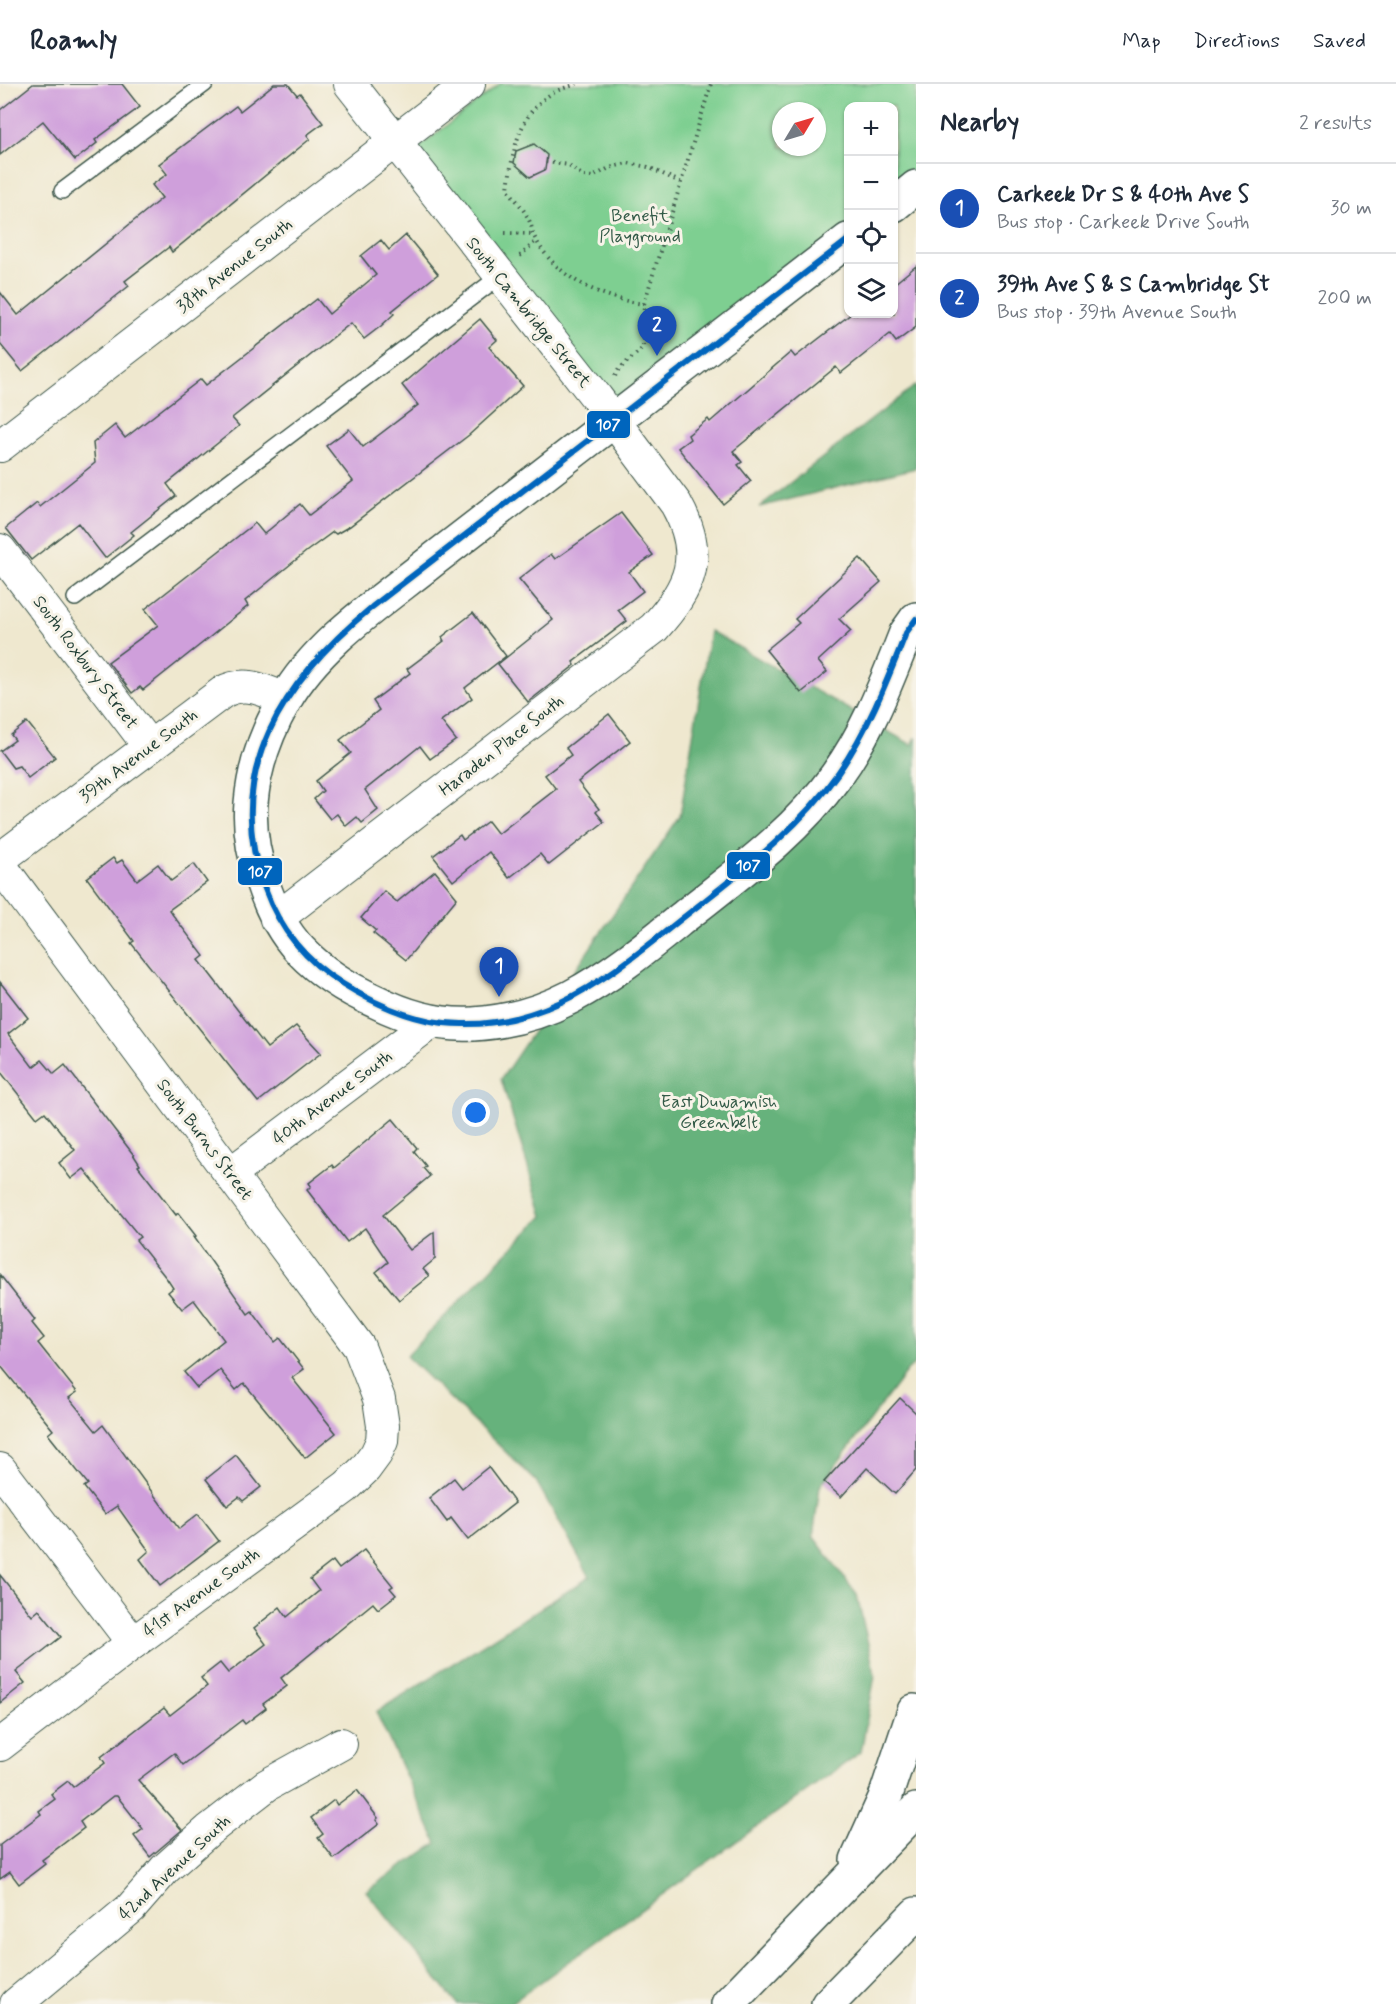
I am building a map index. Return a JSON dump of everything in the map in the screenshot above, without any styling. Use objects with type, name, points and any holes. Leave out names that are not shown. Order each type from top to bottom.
[{"type":"main road","points":[[898,202],[916,187]]},
{"type":"main road","points":[[844,243],[606,409],[313,663],[285,699],[257,766],[250,805],[254,847],[276,919],[300,951],[331,977],[396,1012],[433,1021],[471,1024],[506,1020],[537,1011],[570,997],[604,977],[651,943],[762,855],[834,779],[861,740],[906,633],[916,619]]},
{"type":"main road","points":[[847,1881],[885,1798],[915,1710]]},
{"type":"main road","points":[[728,2004],[916,1810]]},
{"type":"main road","points":[[828,2004],[916,1914]]},
{"type":"street","name":"South Cambridge Street","points":[[350,84],[394,142],[507,269],[676,504],[687,522],[692,548]]},
{"type":"street","name":"38th Avenue South","points":[[0,446],[469,84]]},
{"type":"street","name":"Haraden Place South","points":[[276,919],[654,628],[684,590],[691,568],[692,548]]},
{"type":"street","name":"South Roxbury Street","points":[[0,550],[149,746]]},
{"type":"street","name":"39th Avenue South","points":[[0,859],[149,746],[233,687],[254,686],[285,699]]},
{"type":"street","name":"South Burns Street","points":[[0,865],[359,1347],[379,1399],[383,1426]]},
{"type":"street","name":"40th Avenue South","points":[[231,1173],[433,1021]]},
{"type":"street","name":"41st Avenue South","points":[[0,1745],[133,1642],[346,1487],[376,1454],[383,1426]]},
{"type":"street","points":[[0,1469],[133,1642]]},
{"type":"street","points":[[915,1710],[912,1728],[916,1744]]},
{"type":"street","name":"42nd Avenue South","points":[[16,2004],[131,1908],[165,1869],[208,1830],[267,1785],[341,1744]]},
{"type":"lane","points":[[62,191],[205,84]]},
{"type":"lane","points":[[75,598],[507,269]]},
{"type":"path","points":[[577,84],[551,94],[526,118],[512,151],[508,189],[530,221],[537,240],[556,264],[585,287],[622,301],[644,304]]},
{"type":"path","points":[[606,409],[619,369],[643,348],[644,304],[711,84]]},
{"type":"path","points":[[546,162],[569,165],[583,176],[593,177],[609,168],[627,163],[648,167],[682,183]]},
{"type":"path","points":[[501,233],[534,234]]},
{"type":"path","points":[[507,269],[537,240]]},
{"type":"green space","name":"Benefit Playground","points":[[500,84],[916,84],[916,191],[898,205],[898,102],[844,102],[844,246],[617,425],[405,158]]},
{"type":"green space","points":[[916,385],[916,468],[759,507]]},
{"type":"green space","name":"East Duwamish Greenbelt","points":[[710,631],[912,745],[916,737],[916,1363],[907,1371],[820,1486],[813,1536],[857,1595],[875,1675],[861,1752],[510,2004],[457,2004],[366,1891],[437,1843],[376,1712],[590,1577],[536,1481],[406,1356],[543,1216],[501,1079],[680,816]]},
{"type":"building","points":[[33,84],[122,84],[140,107],[95,140],[97,143],[75,160],[43,121],[0,155],[0,110]]},
{"type":"building","points":[[274,84],[288,84],[297,95],[300,93],[323,123],[307,135],[310,139],[172,252],[169,247],[125,281],[129,286],[22,371],[0,344],[0,292],[18,315],[162,198],[152,185],[167,174],[159,164],[236,106],[240,111]]},
{"type":"building","points":[[534,144],[547,155],[545,170],[530,177],[514,163],[516,151]]},
{"type":"building","points":[[406,235],[438,274],[392,311],[394,314],[381,326],[364,339],[351,323],[232,418],[239,426],[167,484],[176,496],[131,532],[134,535],[105,558],[78,523],[31,560],[6,528],[37,503],[40,507],[95,463],[93,443],[115,425],[125,438],[201,379],[206,385],[317,299],[329,314],[376,275],[361,256],[381,240],[389,250]]},
{"type":"building","points":[[916,266],[916,327],[896,342],[890,334],[841,373],[836,367],[733,451],[742,462],[738,465],[751,481],[723,504],[678,448],[690,439],[688,435],[708,419],[710,422],[791,352],[795,357],[846,318],[898,318],[898,281]]},
{"type":"building","points":[[480,319],[497,340],[489,347],[523,386],[469,435],[350,526],[336,534],[333,532],[307,551],[245,601],[248,606],[210,637],[143,690],[140,687],[132,693],[108,662],[158,625],[145,609],[255,523],[264,534],[300,504],[309,515],[353,481],[326,446],[349,429],[363,447],[418,405],[402,385]]},
{"type":"building","points":[[621,513],[653,555],[629,572],[643,591],[618,610],[627,621],[573,662],[575,665],[528,702],[498,664],[553,620],[519,579],[551,554],[555,559]]},
{"type":"building","points":[[860,558],[881,582],[839,619],[851,631],[818,661],[827,672],[801,693],[766,650],[799,623],[795,619]]},
{"type":"building","points":[[473,613],[506,656],[465,688],[472,698],[441,721],[456,740],[430,759],[420,746],[365,790],[378,810],[362,823],[357,817],[346,826],[337,814],[330,819],[314,799],[323,791],[316,781],[351,753],[340,740],[379,710],[373,701],[410,673],[407,669],[444,641],[442,637]]},
{"type":"building","points":[[609,714],[630,741],[578,782],[599,809],[596,812],[604,822],[549,865],[540,854],[509,878],[489,852],[453,881],[433,856],[460,835],[463,840],[488,821],[498,834],[556,789],[545,775],[571,755],[566,748]]},
{"type":"building","points":[[27,722],[55,757],[28,778],[19,766],[13,768],[0,751],[15,740],[11,735]]},
{"type":"building","points":[[113,858],[117,863],[122,860],[137,880],[158,864],[171,881],[194,864],[207,882],[169,910],[204,956],[199,960],[267,1048],[296,1026],[321,1053],[258,1102],[131,943],[134,941],[87,878]]},
{"type":"building","points":[[435,871],[457,898],[406,960],[373,933],[376,931],[361,918],[384,891],[397,902]]},
{"type":"building","points":[[0,982],[28,1018],[8,1034],[33,1067],[42,1060],[54,1074],[65,1065],[133,1154],[140,1165],[138,1166],[176,1215],[178,1213],[196,1236],[194,1237],[248,1314],[252,1311],[275,1342],[280,1338],[304,1369],[292,1378],[336,1433],[305,1458],[244,1383],[236,1390],[220,1370],[197,1388],[184,1372],[224,1340],[194,1300],[182,1309],[168,1292],[173,1288],[136,1240],[140,1237],[84,1169],[71,1179],[59,1163],[75,1150],[45,1112],[37,1118],[0,1071]]},
{"type":"building","points":[[393,1119],[417,1148],[414,1151],[426,1166],[423,1168],[430,1176],[383,1215],[410,1250],[434,1232],[435,1259],[423,1269],[429,1276],[399,1300],[376,1272],[388,1262],[365,1228],[347,1242],[307,1190],[311,1186],[309,1183],[332,1165],[334,1168]]},
{"type":"building","points":[[0,1275],[35,1320],[32,1323],[44,1338],[38,1343],[77,1392],[69,1398],[96,1431],[103,1425],[179,1529],[198,1514],[219,1541],[160,1586],[140,1559],[149,1551],[117,1506],[105,1514],[84,1487],[88,1484],[48,1434],[53,1430],[0,1365]]},
{"type":"building","points":[[900,1398],[916,1413],[916,1470],[895,1494],[867,1468],[841,1497],[824,1482]]},
{"type":"building","points":[[236,1455],[261,1487],[243,1501],[239,1497],[227,1506],[206,1479]]},
{"type":"building","points":[[488,1467],[515,1503],[468,1540],[451,1518],[447,1522],[429,1498],[454,1478],[462,1488]]},
{"type":"building","points":[[364,1550],[393,1586],[390,1588],[396,1595],[378,1609],[373,1603],[281,1678],[287,1686],[263,1704],[266,1708],[245,1724],[242,1720],[183,1765],[174,1753],[138,1780],[182,1830],[150,1857],[134,1836],[143,1829],[117,1796],[113,1796],[80,1822],[84,1828],[42,1860],[45,1864],[19,1884],[10,1872],[0,1879],[0,1845],[41,1814],[39,1811],[55,1799],[51,1794],[68,1781],[73,1787],[105,1763],[101,1757],[164,1708],[170,1715],[207,1686],[201,1678],[220,1663],[228,1673],[266,1644],[254,1628],[280,1607],[287,1617],[319,1591],[310,1579],[333,1561],[339,1569]]},
{"type":"building","points":[[0,1575],[32,1616],[39,1610],[61,1637],[16,1672],[25,1683],[0,1703]]},
{"type":"building","points":[[357,1790],[378,1818],[376,1820],[379,1824],[334,1859],[318,1838],[323,1834],[311,1818],[334,1800],[337,1805]]},
{"type":"transit line","name":"107","points":[[844,243],[372,607],[312,665],[288,697],[269,731],[257,767],[251,806],[253,846],[271,904],[295,943],[317,965],[356,992],[400,1012],[431,1021],[474,1024],[512,1019],[561,1002],[611,973],[643,949],[749,865],[805,813],[838,773],[859,740],[906,633],[916,619]]},
{"type":"place","name":"39th Ave S & S Cambridge St","points":[[657,356]]},
{"type":"place","name":"Carkeek Dr S & 40th Ave S","points":[[499,997]]}]
